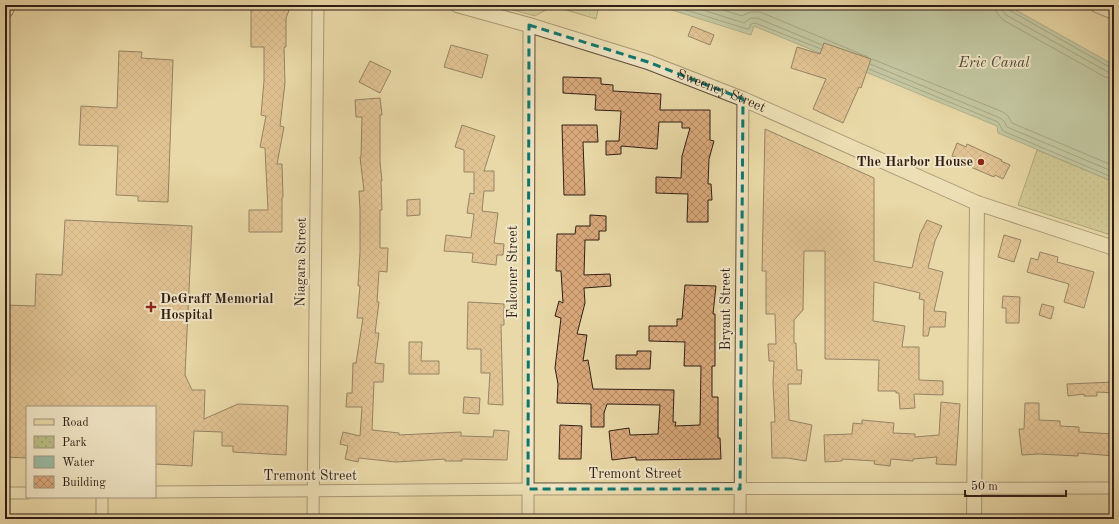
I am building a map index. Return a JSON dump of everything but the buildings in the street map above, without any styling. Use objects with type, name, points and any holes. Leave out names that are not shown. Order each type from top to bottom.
[{"type":"main road","points":[[5,9],[6,5]]},
{"type":"street","name":"Niagara Street","points":[[313,519],[318,5]]},
{"type":"street","name":"Sweeney Street","points":[[457,5],[529,25],[648,62],[743,99],[977,203],[1114,248]]},
{"type":"street","points":[[1097,5],[1114,12]]},
{"type":"street","name":"Falconer Street","points":[[528,519],[529,25]]},
{"type":"street","name":"Bryant Street","points":[[740,519],[743,99]]},
{"type":"street","points":[[974,519],[977,203]]},
{"type":"street","name":"Tremont Street","points":[[156,492],[313,492],[528,489],[1114,488]]},
{"type":"street","points":[[5,493],[26,493]]},
{"type":"street","points":[[102,498],[102,519]]},
{"type":"highlighted area","points":[[529,25],[648,62],[743,99],[740,489],[528,489]]},
{"type":"green space","points":[[495,5],[599,5],[596,19],[553,6],[535,16]]},
{"type":"green space","points":[[1037,150],[1114,182],[1114,236],[1018,205]]},
{"type":"water","name":"Erie Canal","points":[[656,5],[1007,5],[1114,65],[1114,182],[998,133],[997,126],[754,26],[751,35]]},
{"type":"place","name":"The Harbor House","points":[[981,162]]},
{"type":"place","name":"DeGraff Memorial Hospital","points":[[151,307]]}]
